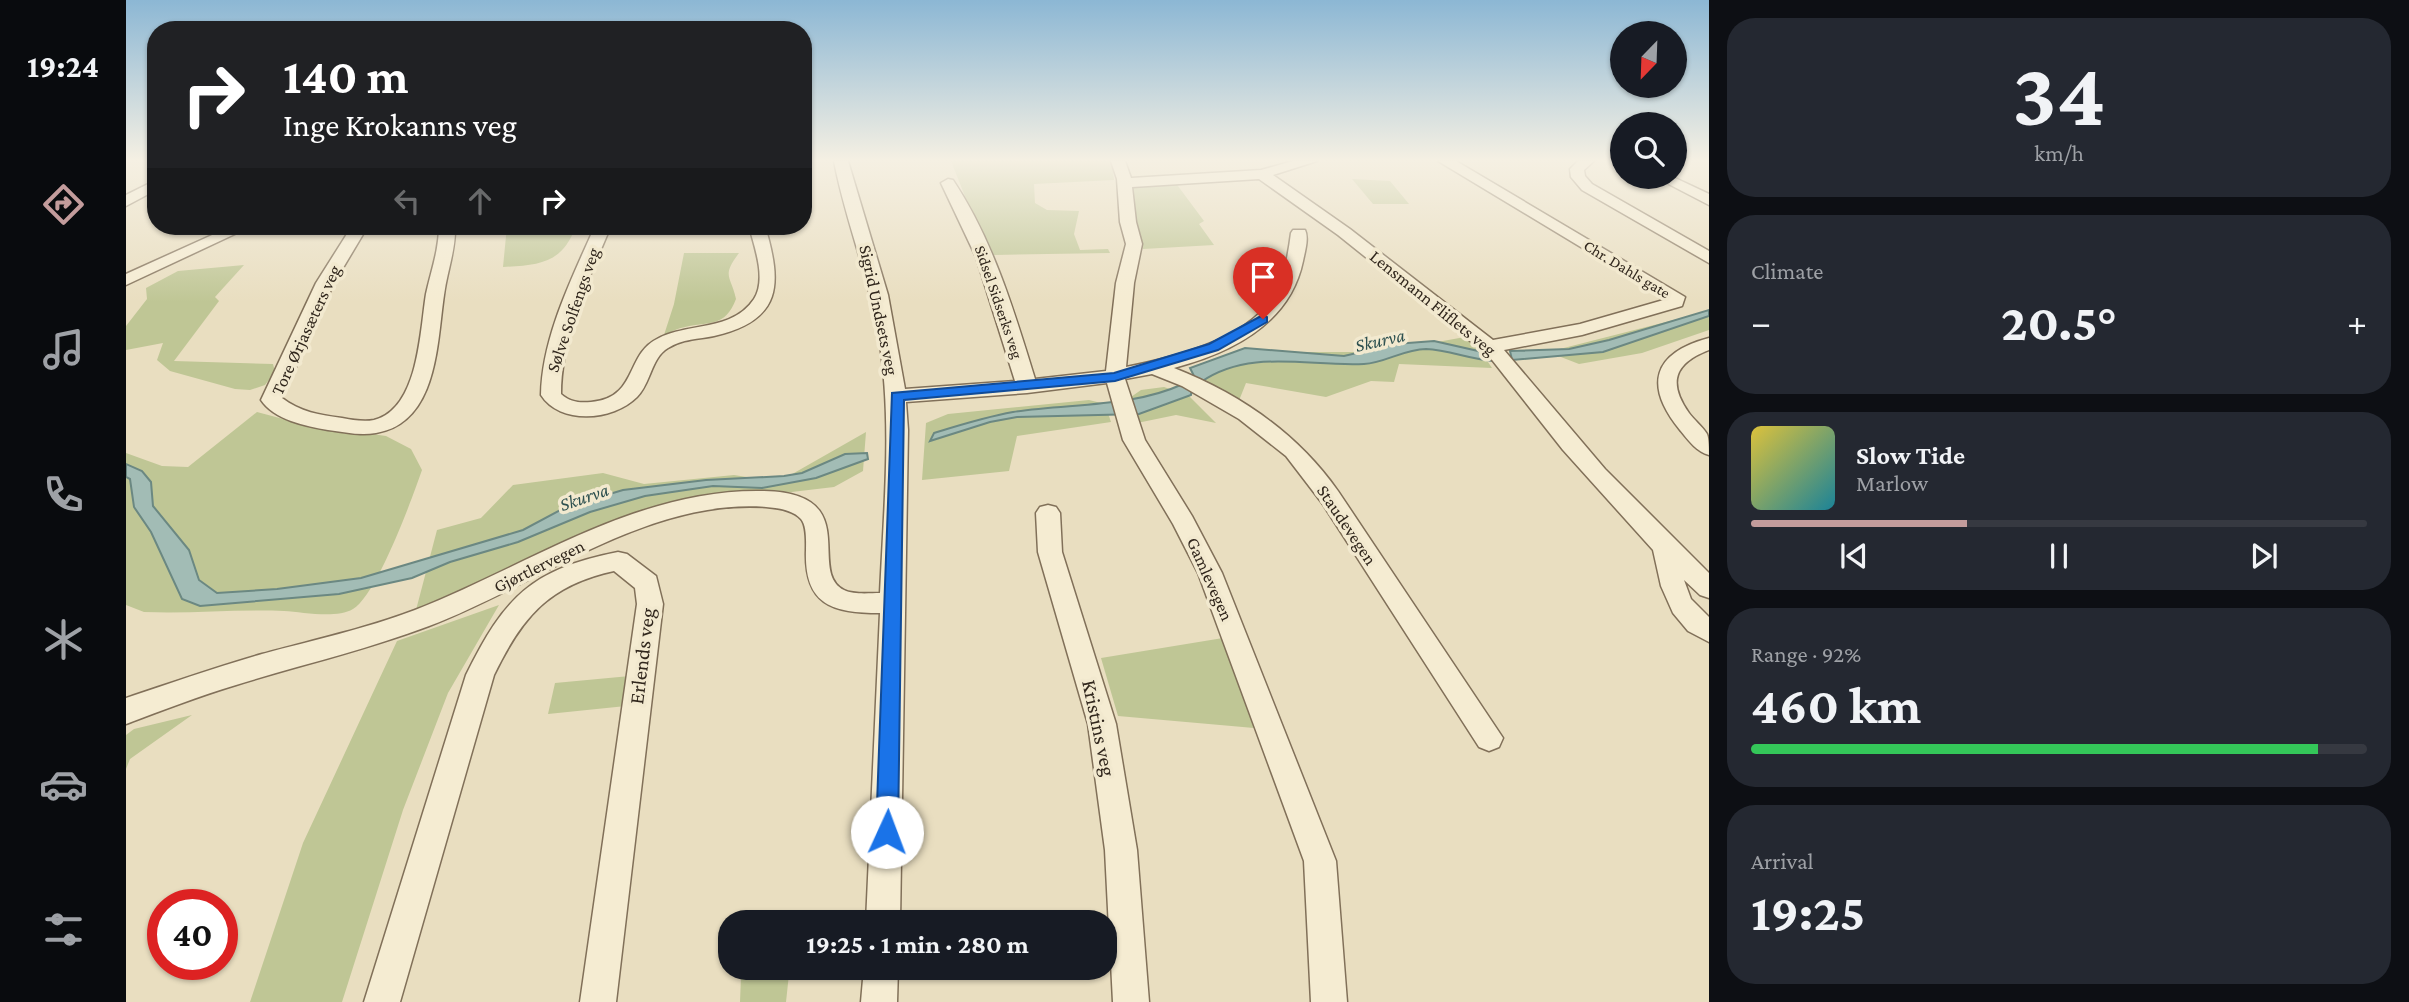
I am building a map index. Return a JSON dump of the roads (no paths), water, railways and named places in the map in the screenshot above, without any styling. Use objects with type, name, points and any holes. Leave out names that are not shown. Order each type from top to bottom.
[{"type":"street","name":"Sigrid Undsets veg","points":[[854,208],[888,333],[897,396],[883,910]]},
{"type":"street","name":"Sidsel Sidserks veg","points":[[962,208],[975,231],[1000,296],[1027,387]]},
{"type":"street","points":[[1121,398],[1125,283],[1134,244],[1127,208]]},
{"type":"street","name":"Lensmann Fliflets veg","points":[[1310,208],[1496,354],[1592,471],[1665,549],[1709,588]]},
{"type":"street","name":"Chr. Dahls gate","points":[[1496,354],[1676,302],[1676,297],[1524,208]]},
{"type":"street","points":[[1623,208],[1709,258]]},
{"type":"street","points":[[1121,398],[1153,367],[1214,347],[1263,319],[1282,298],[1291,279],[1299,233]]},
{"type":"street","points":[[126,280],[224,235]]},
{"type":"street","name":"Tore Ørjasæters veg","points":[[354,235],[325,283],[271,400],[282,410],[315,421],[349,426],[378,426],[397,418],[411,402],[421,379],[428,347],[436,288],[446,256],[447,235]]},
{"type":"street","name":"Sølve Solfengs veg","points":[[599,235],[580,283],[550,377],[551,395],[565,407],[594,409],[620,401],[639,380],[651,352],[659,345],[678,337],[723,327],[750,313],[767,289],[758,235]]},
{"type":"street","points":[[1709,344],[1693,348],[1675,358],[1668,368],[1666,386],[1674,407],[1709,448]]},
{"type":"street","name":"Staudevegen","points":[[1153,367],[1181,377],[1210,393],[1270,431],[1297,453],[1489,738]]},
{"type":"street","points":[[897,396],[1027,387],[1121,398]]},
{"type":"street","name":"Gamlevegen","points":[[1121,398],[1134,439],[1184,522],[1210,573],[1320,861],[1329,1002]]},
{"type":"street","name":"Gjørtlervegen","points":[[126,711],[211,681],[422,618],[494,589],[623,526],[720,502],[765,499],[793,502],[815,518],[818,527],[820,581],[828,593],[834,598],[846,601],[893,603]]},
{"type":"street","name":"Kristins veg","points":[[1048,513],[1050,552],[1102,724],[1121,850],[1117,928]]},
{"type":"street","points":[[1665,549],[1681,607],[1693,621],[1709,631]]},
{"type":"street","name":"Erlends veg","points":[[382,1002],[480,675],[494,644],[511,616],[533,593],[590,565],[618,561],[647,583],[650,604],[598,1002]]},
{"type":"street","name":"Kristins veg","points":[[1117,951],[1131,1002]]},
{"type":"street","points":[[879,1002],[880,980]]},
{"type":"water","points":[[1709,310],[1709,316],[1603,352],[1512,360],[1510,351],[1569,349]]},
{"type":"water","points":[[1434,341],[1487,353],[1495,361],[1426,349],[1364,364],[1280,361],[1239,365],[1201,382],[1196,380],[1190,368],[1245,348],[1344,356],[1395,344]]},
{"type":"water","points":[[1183,384],[1192,388],[1191,395],[1139,414],[1017,417],[990,422],[930,441],[934,433],[992,416],[1034,409],[1121,401],[1163,392]]},
{"type":"water","points":[[867,453],[868,459],[816,478],[762,488],[713,486],[645,496],[590,512],[518,542],[450,562],[412,578],[339,594],[200,606],[182,599],[151,532],[134,507],[130,479],[126,477],[126,464],[142,471],[151,482],[153,506],[189,550],[199,580],[217,593],[277,589],[361,578],[523,530],[566,507],[623,490],[706,480],[784,476],[802,473],[845,454]]},
{"type":"water label","name":"Skurva","points":[[1380,340]]},
{"type":"water label","name":"Skurva","points":[[584,497]]}]
